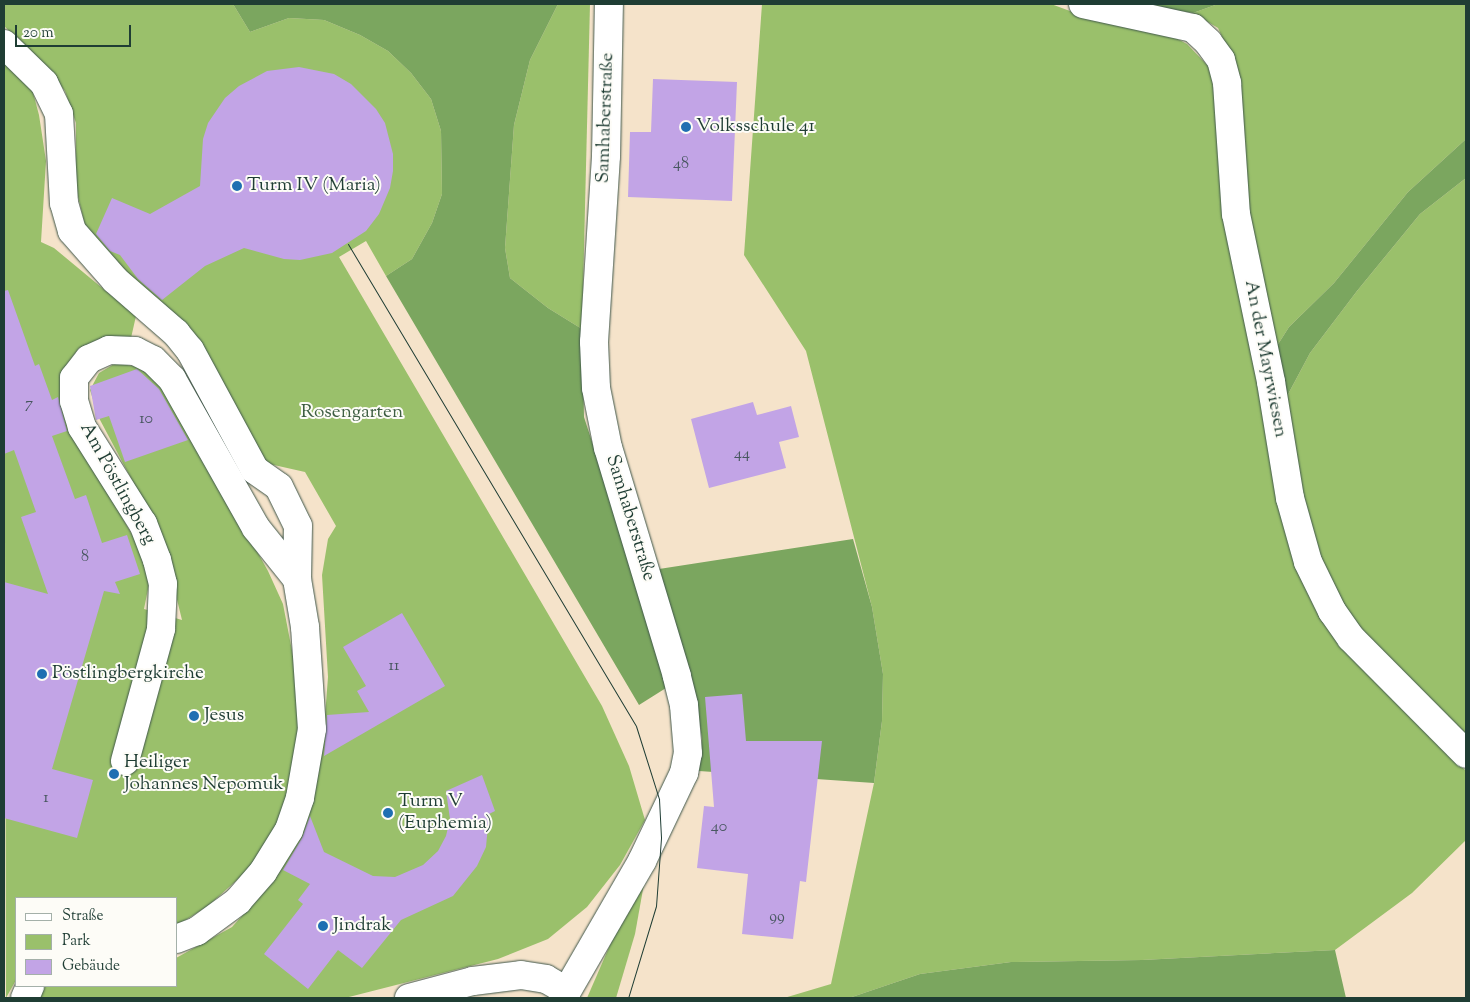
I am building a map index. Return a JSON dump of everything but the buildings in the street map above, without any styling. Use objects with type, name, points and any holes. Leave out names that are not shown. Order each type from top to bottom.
[{"type":"street","name":"Samhaberstraße","points":[[565,995],[642,861],[684,773],[688,753],[684,704],[677,676],[608,448],[596,388],[594,342],[606,165],[609,4]]},
{"type":"street","name":"An der Mayrwiesen","points":[[1083,4],[1194,28],[1208,42],[1220,60],[1227,84],[1231,174],[1237,222],[1271,382],[1290,498],[1308,562],[1332,611],[1351,638],[1466,754]]},
{"type":"street","name":"Am Pöstlingberg","points":[[4,44],[44,83],[59,114],[64,203],[72,231],[115,280],[176,333],[190,350],[255,470],[279,487],[298,526],[297,579],[305,627],[312,729],[300,798],[289,830],[263,872],[238,902],[197,931],[178,938]]},
{"type":"street","name":"Am Pöstlingberg","points":[[125,761],[161,629],[162,584],[157,560],[143,524],[103,464],[80,418],[74,401],[74,378],[89,359],[109,350],[135,351],[153,360],[172,379],[256,528],[297,579]]},
{"type":"street","points":[[409,998],[473,981],[521,976],[546,979],[565,995]]},
{"type":"green space","name":"Rosengarten","points":[[4,4],[233,4],[250,32],[289,18],[324,20],[360,35],[388,51],[411,73],[431,99],[441,131],[442,194],[432,223],[412,259],[386,276],[366,241],[339,257],[602,706],[629,766],[645,820],[620,865],[587,907],[548,939],[498,959],[345,998],[37,998],[42,987],[178,987],[178,957],[232,927],[261,895],[323,742],[328,677],[322,575],[328,539],[336,526],[305,472],[265,463],[87,234],[76,188],[76,123],[65,91],[39,59],[4,26]]},
{"type":"green space","points":[[233,4],[558,4],[530,60],[514,125],[505,248],[510,278],[548,308],[582,329],[584,417],[651,624],[666,688],[639,705],[386,276],[412,259],[432,223],[442,194],[441,131],[431,99],[411,73],[388,51],[360,35],[324,20],[289,18],[250,32]]},
{"type":"green space","points":[[558,4],[590,4],[582,329],[548,308],[510,278],[505,248],[514,125],[530,60]]},
{"type":"green space","points":[[762,4],[1051,4],[1089,18],[1174,37],[1187,44],[1210,68],[1255,344],[1349,654],[1466,771],[1466,840],[1412,893],[1335,950],[1142,960],[1011,962],[920,974],[849,998],[784,998],[831,984],[874,783],[882,721],[883,674],[872,607],[806,351],[744,255]]},
{"type":"green space","points":[[1136,4],[1218,4],[1193,13]]},
{"type":"green space","points":[[1218,4],[1466,4],[1466,139],[1408,192],[1334,283],[1289,327],[1275,349],[1249,242],[1230,54],[1218,28],[1193,13]]},
{"type":"green space","points":[[4,60],[31,85],[39,115],[46,161],[41,242],[54,248],[136,316],[131,338],[79,348],[65,367],[67,422],[145,557],[149,584],[144,609],[182,620],[170,571],[151,516],[99,418],[90,390],[99,373],[116,363],[138,367],[164,386],[268,571],[283,604],[294,661],[301,728],[279,830],[247,871],[208,906],[178,925],[178,897],[15,897],[15,982],[6,998]]},
{"type":"green space","points":[[1466,139],[1466,178],[1420,214],[1357,291],[1310,353],[1285,400],[1275,349],[1289,327],[1334,283],[1408,192]]},
{"type":"green space","points":[[1466,178],[1466,740],[1345,613],[1308,534],[1285,400],[1310,353],[1357,291],[1420,214]]},
{"type":"green space","points":[[853,539],[872,607],[883,674],[882,721],[874,783],[699,771],[702,739],[696,699],[659,569]]},
{"type":"green space","points":[[647,867],[635,934],[616,998],[587,998],[636,885]]},
{"type":"green space","points":[[1335,950],[1346,998],[849,998],[920,974],[1011,962],[1142,960]]},
{"type":"tram line","points":[[348,244],[636,726],[659,799],[661,838],[656,906],[628,998]]},
{"type":"place","name":"Volksschule 41","points":[[686,127]]},
{"type":"place","name":"Turm IV (Maria)","points":[[237,186]]},
{"type":"place","name":"Pöstlingbergkirche","points":[[42,674]]},
{"type":"place","name":"Jesus","points":[[194,716]]},
{"type":"place","name":"Heiliger Johannes Nepomuk","points":[[114,774]]},
{"type":"place","name":"Turm V (Euphemia)","points":[[388,813]]},
{"type":"place","name":"Jindrak","points":[[323,926]]}]
